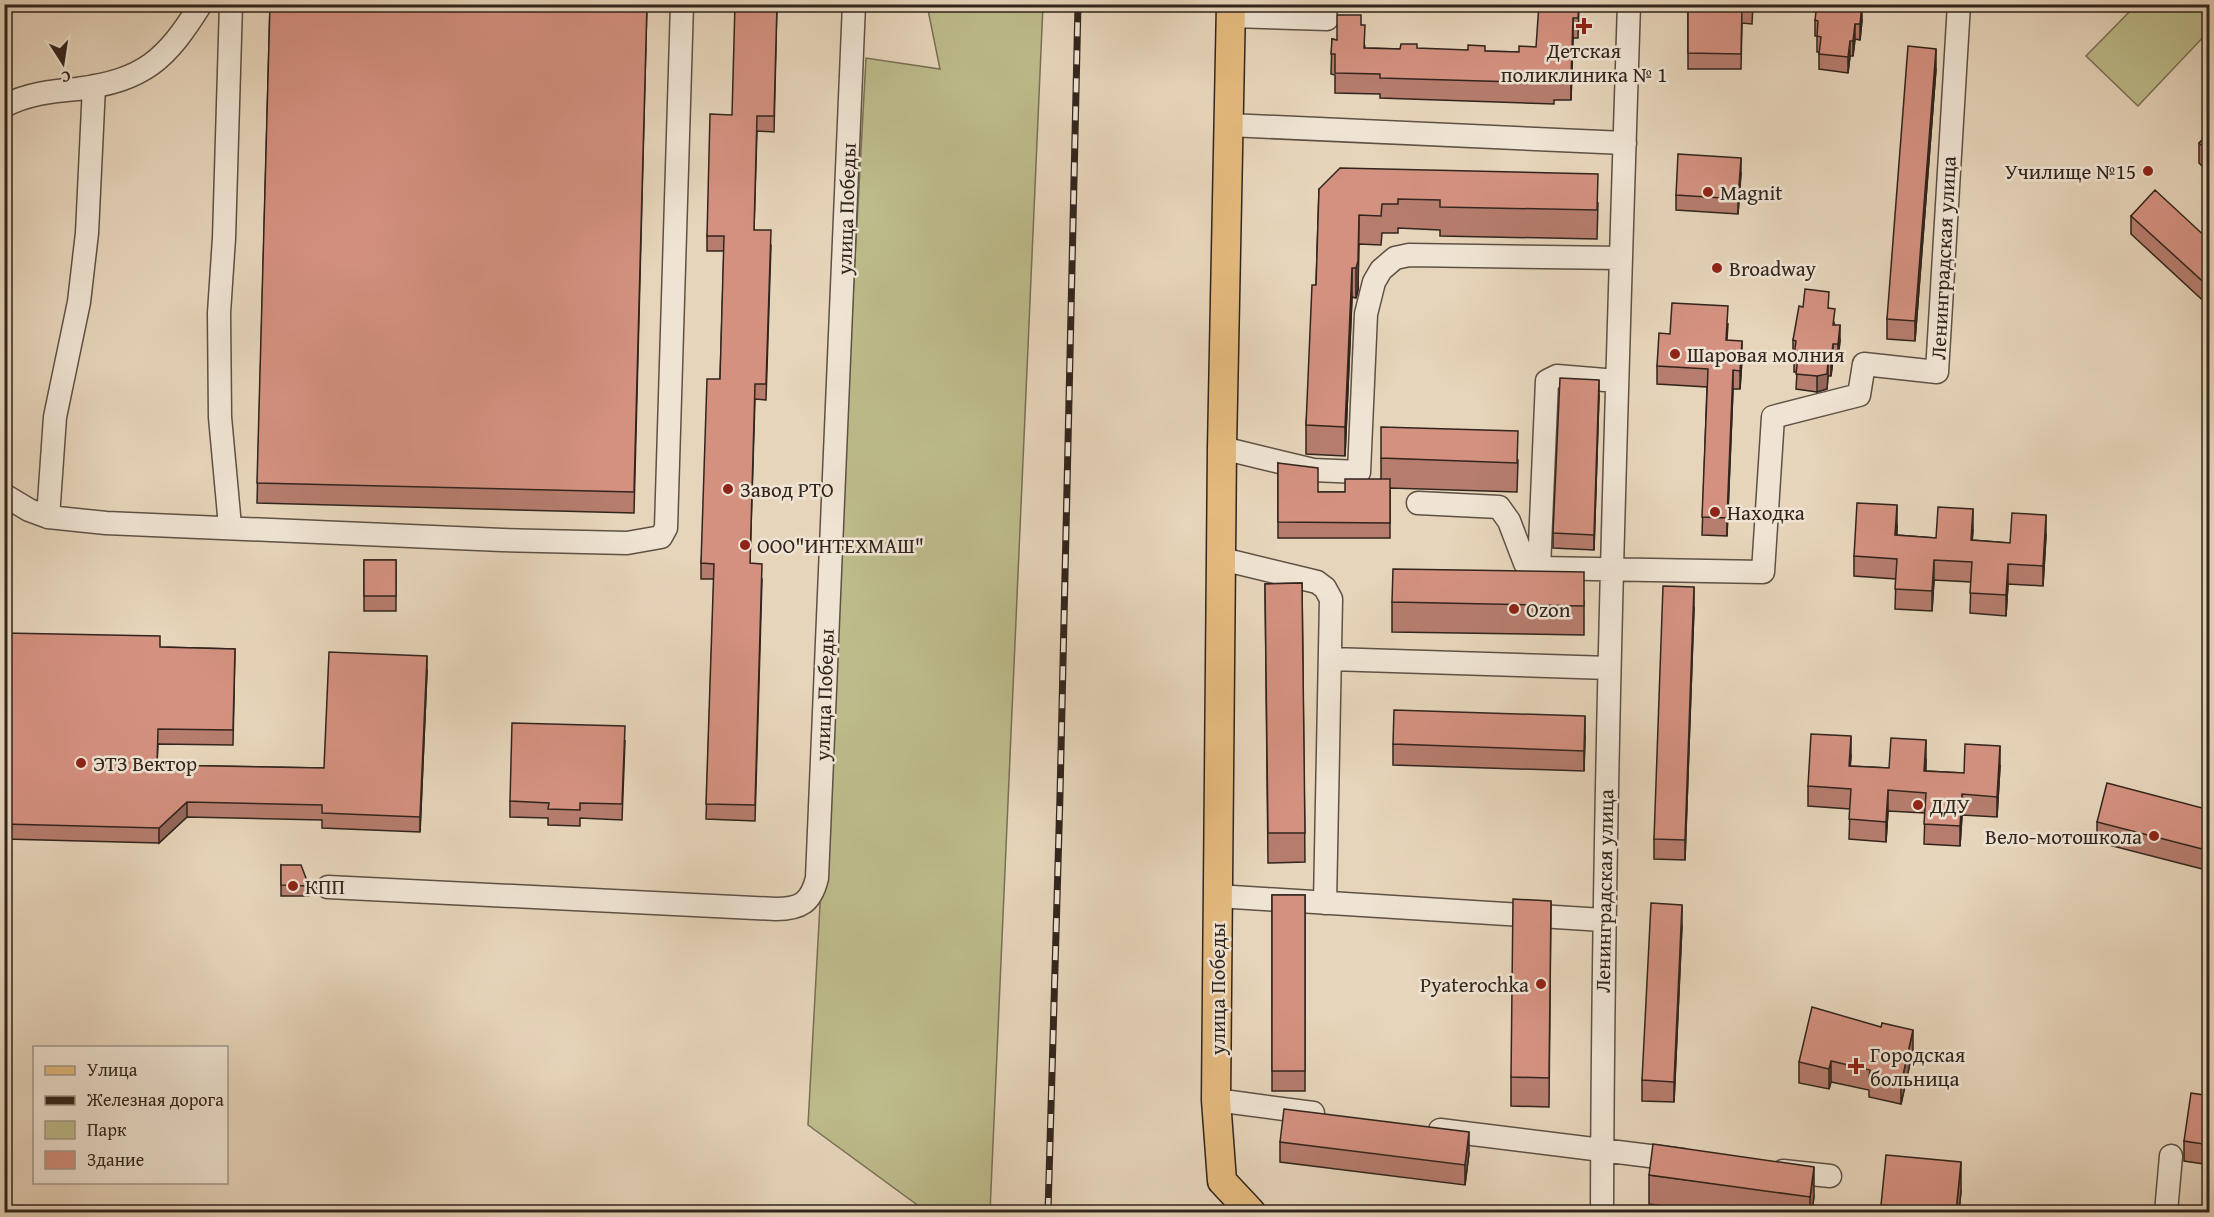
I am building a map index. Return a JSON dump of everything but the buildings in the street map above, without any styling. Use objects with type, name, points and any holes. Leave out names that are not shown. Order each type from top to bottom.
[{"type":"main road","name":"улица Победы","points":[[1231,10],[1222,448],[1216,1100],[1222,1181],[1251,1212]]},
{"type":"street","points":[[4,106],[31,96],[94,87],[135,74],[162,58],[177,42],[201,4]]},
{"type":"street","points":[[230,526],[220,417],[219,313],[224,238],[231,4]]},
{"type":"street","points":[[4,495],[29,510],[48,517],[106,523],[627,543],[654,540],[664,534],[682,4]]},
{"type":"street","name":"улица Победы","points":[[328,887],[776,909],[797,908],[810,898],[817,878],[854,4]]},
{"type":"street","name":"Ленинградская улица","points":[[1602,1212],[1603,920],[1611,570],[1629,4]]},
{"type":"street","name":"Ленинградская улица","points":[[1611,570],[1763,572],[1773,417],[1860,395],[1864,364],[1937,372],[1959,4]]},
{"type":"street","points":[[1231,10],[1327,19]]},
{"type":"street","points":[[48,517],[55,417],[79,302],[87,233],[94,87]]},
{"type":"street","points":[[1229,125],[1625,143]]},
{"type":"street","points":[[1222,448],[1313,470],[1359,472],[1366,314],[1374,282],[1380,270],[1395,258],[1409,255],[1621,258]]},
{"type":"street","points":[[1539,568],[1547,381],[1557,376],[1617,381]]},
{"type":"street","points":[[1418,503],[1499,507],[1509,521],[1522,559],[1529,566],[1611,570]]},
{"type":"street","points":[[1222,559],[1300,576],[1325,588],[1333,611],[1325,903]]},
{"type":"street","points":[[1332,659],[1609,668]]},
{"type":"street","points":[[1217,896],[1603,920]]},
{"type":"street","points":[[1216,1100],[1333,1116]]},
{"type":"street","points":[[1415,1126],[1705,1162]]},
{"type":"street","points":[[2166,1212],[2171,1156]]},
{"type":"street","points":[[1762,1169],[1830,1176]]},
{"type":"green space","points":[[927,5],[1043,5],[990,1212],[927,1212],[808,1125],[866,58],[940,69]]},
{"type":"green space","points":[[2136,5],[2210,5],[2209,31],[2138,106],[2086,56]]},
{"type":"railway","points":[[1048,1212],[1078,4]]},
{"type":"place","name":"Детская поликлиника № 1","points":[[1584,26]]},
{"type":"place","name":"Училище №15","points":[[2148,171]]},
{"type":"place","name":"Magnit","points":[[1708,192]]},
{"type":"place","name":"Broadway","points":[[1717,268]]},
{"type":"place","name":"Шаровая молния","points":[[1675,354]]},
{"type":"place","name":"Завод РТО","points":[[728,489]]},
{"type":"place","name":"Находка","points":[[1715,512]]},
{"type":"place","name":"ООО\"ИНТЕХМАШ\"","points":[[745,545]]},
{"type":"place","name":"Ozon","points":[[1514,609]]},
{"type":"place","name":"ЭТЗ Вектор","points":[[81,763]]},
{"type":"place","name":"ДДУ","points":[[1918,805]]},
{"type":"place","name":"Вело-мотошкола","points":[[2154,836]]},
{"type":"place","name":"КПП","points":[[293,886]]},
{"type":"place","name":"Pyaterochka","points":[[1541,984]]},
{"type":"place","name":"Городская больница","points":[[1856,1066]]}]
